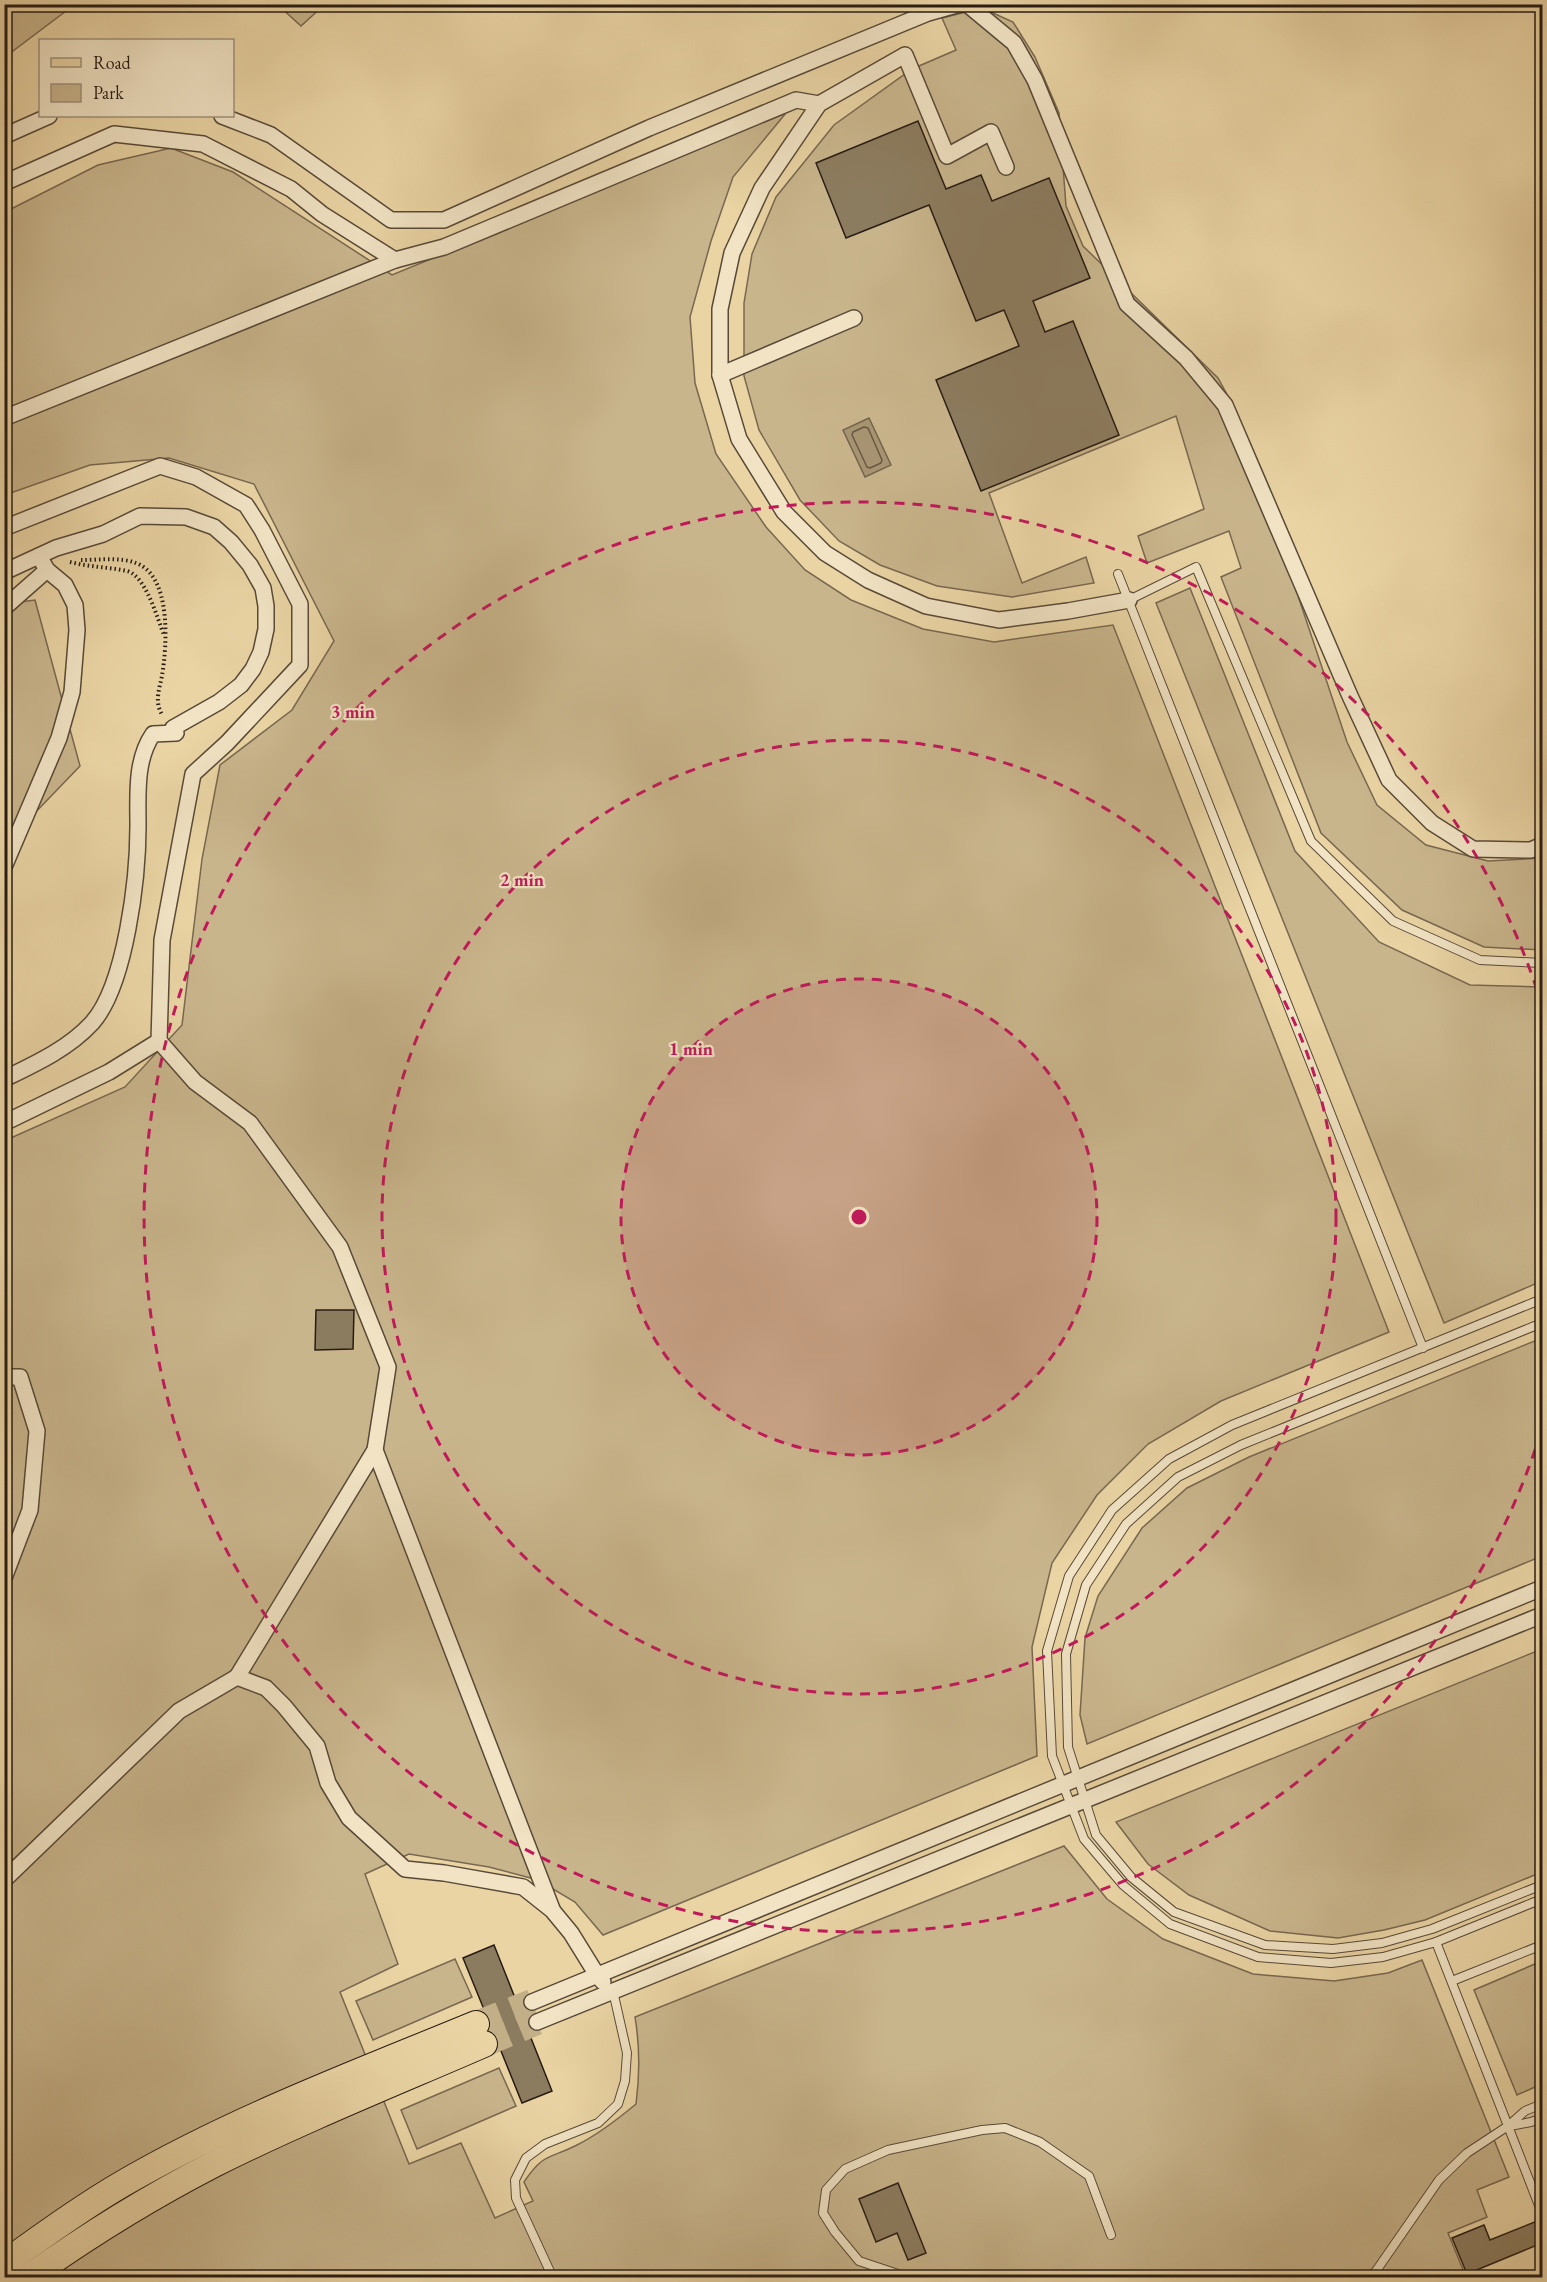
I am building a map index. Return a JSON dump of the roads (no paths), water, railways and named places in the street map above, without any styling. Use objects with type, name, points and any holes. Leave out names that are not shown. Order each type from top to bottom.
[{"type":"main road","points":[[4,2264],[35,2241],[122,2185],[201,2142],[305,2095],[480,2034],[326,2113],[214,2164],[72,2247],[28,2277]]},
{"type":"street","points":[[225,117],[271,135],[391,220],[444,220],[649,128],[928,13],[960,4]]},
{"type":"street","points":[[967,4],[1014,43],[1035,80],[1127,304],[1186,358],[1225,405],[1350,696],[1389,780],[1432,823],[1473,849],[1532,850],[1542,845]]},
{"type":"street","points":[[1005,166],[991,132],[947,156],[905,55],[819,104],[762,188],[732,253],[720,309],[720,375],[739,439],[784,512],[825,553],[868,580],[926,606],[999,620],[1129,600]]},
{"type":"street","points":[[4,418],[395,260],[444,247],[796,100],[819,104]]},
{"type":"street","points":[[4,136],[47,117]]},
{"type":"street","points":[[4,183],[114,134],[203,144],[291,189],[322,214],[395,260]]},
{"type":"street","points":[[720,375],[854,318]]},
{"type":"street","points":[[4,528],[160,466],[196,477],[246,505],[262,530],[300,604],[300,666],[227,743],[193,774],[162,940],[159,1041],[195,1082],[250,1123],[340,1247],[388,1367],[375,1450],[237,1677],[179,1712],[4,1880]]},
{"type":"street","points":[[4,608],[56,548],[103,534],[140,516],[186,518],[214,527],[231,542],[250,565],[263,588],[266,606],[266,628],[261,652],[254,669],[241,685],[219,702],[174,728],[176,733],[153,734],[146,744],[138,785],[138,847],[132,899],[121,957],[105,1003],[94,1021],[77,1038],[54,1053],[4,1079]]},
{"type":"street","points":[[4,572],[46,561]]},
{"type":"street","points":[[4,867],[59,738],[72,692],[77,630],[75,605],[65,585],[46,561]]},
{"type":"street","points":[[4,1123],[109,1072],[159,1041]]},
{"type":"street","points":[[4,1377],[20,1377],[37,1431],[30,1510],[4,1578]]},
{"type":"street","points":[[375,1450],[552,1910]]},
{"type":"street","points":[[532,2002],[1542,1588]]},
{"type":"street","points":[[537,2022],[1542,1615]]},
{"type":"street","points":[[237,1677],[266,1688],[284,1706],[317,1746],[328,1783],[349,1818],[405,1869],[444,1873],[523,1887],[552,1910],[571,1933],[597,1975],[613,1991]]},
{"type":"lane","points":[[1129,600],[1196,567],[1311,841],[1392,921],[1480,960],[1542,963]]},
{"type":"lane","points":[[1118,574],[1423,1348]]},
{"type":"lane","points":[[1542,1299],[1232,1425],[1169,1459],[1112,1510],[1069,1575],[1047,1651],[1052,1756],[1070,1780],[1078,1802],[1084,1839],[1123,1885],[1170,1924],[1257,1958],[1330,1963],[1383,1957],[1436,1942],[1542,1899]]},
{"type":"lane","points":[[1542,1323],[1241,1445],[1178,1477],[1126,1524],[1086,1585],[1066,1654],[1070,1780],[1078,1802],[1096,1835],[1131,1876],[1174,1912],[1265,1945],[1333,1949],[1382,1943],[1432,1929],[1542,1885]]},
{"type":"lane","points":[[1436,1942],[1542,2213]]},
{"type":"lane","points":[[1452,1981],[1542,1945]]},
{"type":"lane","points":[[553,2277],[516,2198],[516,2180],[526,2158],[545,2144],[598,2123],[618,2104],[625,2080],[627,2053],[613,1991]]},
{"type":"lane","points":[[1368,2277],[1376,2271],[1439,2180],[1467,2153],[1508,2126],[1525,2111],[1542,2104]]},
{"type":"lane","points":[[1508,2126],[1542,2118]]},
{"type":"lane","points":[[901,2277],[859,2261],[823,2213],[826,2190],[845,2169],[888,2150],[982,2130],[1005,2128],[1040,2142],[1089,2176],[1111,2235]]},
{"type":"water","points":[[869,418],[891,465],[865,477],[843,430]]},
{"type":"tunnel","points":[[476,2024],[532,2002]]},
{"type":"tunnel","points":[[484,2044],[537,2022]]}]
